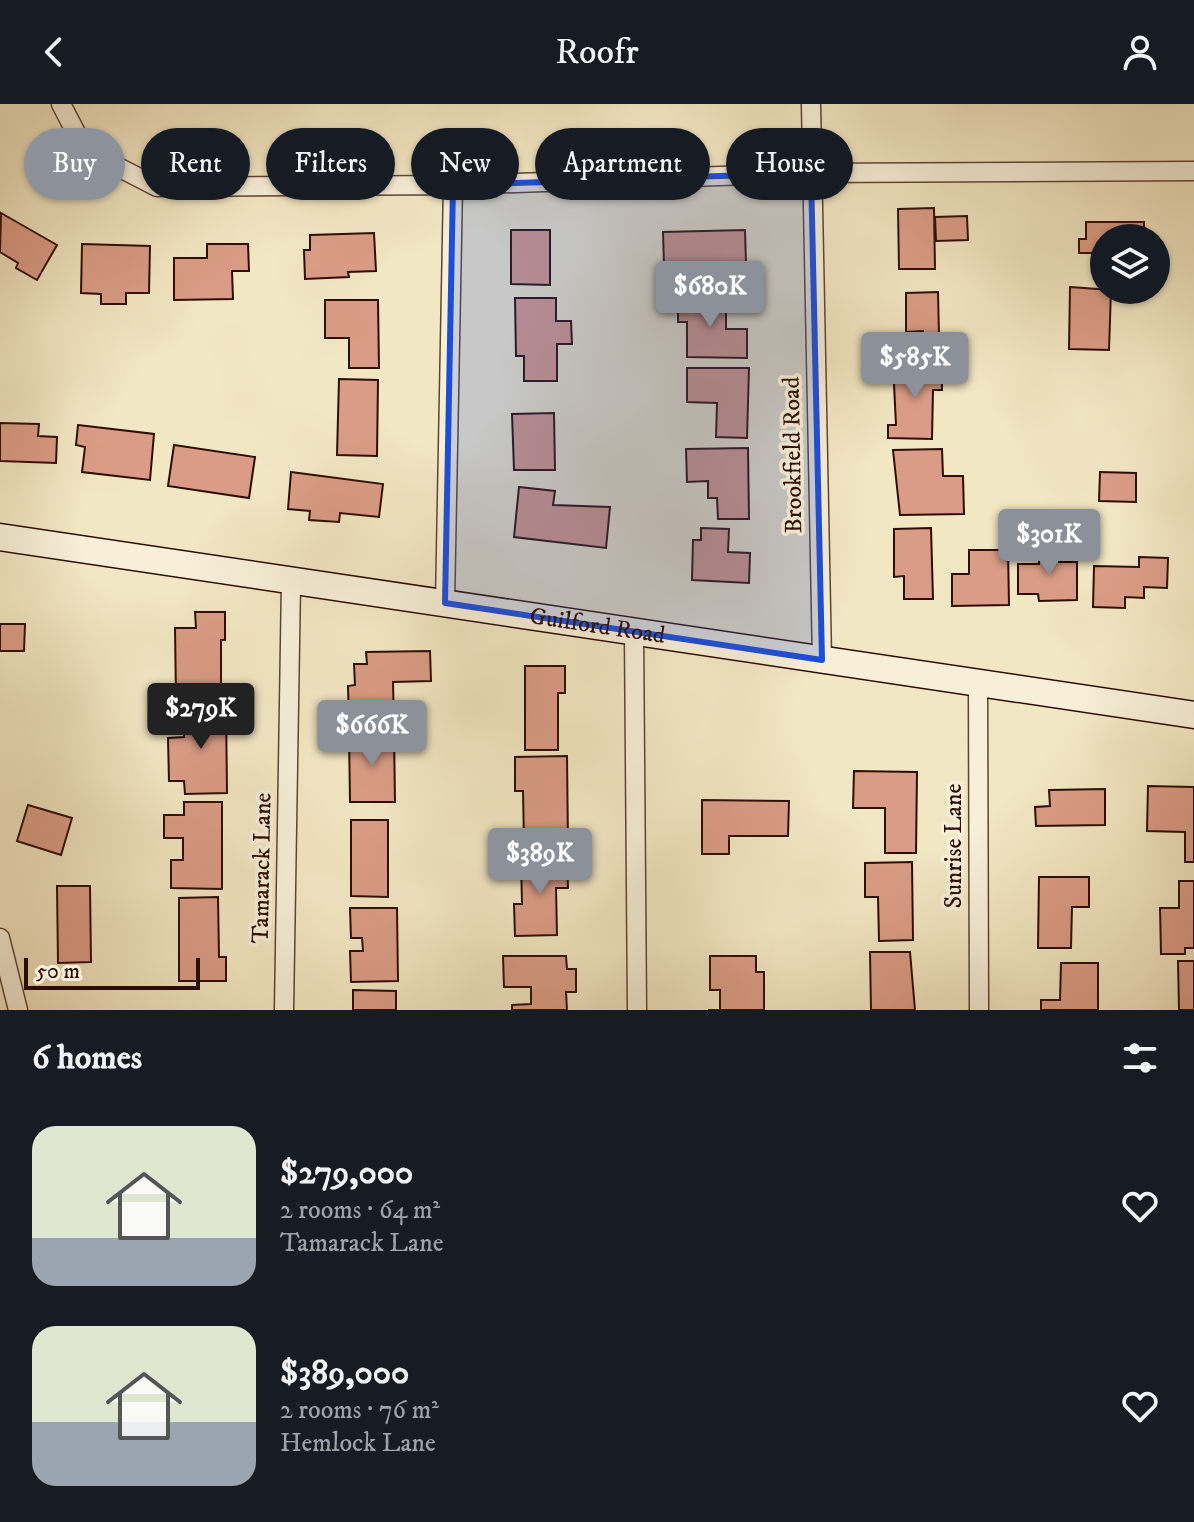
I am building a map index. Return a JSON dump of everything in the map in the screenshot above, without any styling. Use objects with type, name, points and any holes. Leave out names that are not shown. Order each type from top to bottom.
[{"type":"street","points":[[61,104],[85,150],[160,187],[411,185]]},
{"type":"street","name":"Brookfield Road","points":[[811,104],[811,128]]},
{"type":"street","points":[[853,173],[1194,171]]},
{"type":"street","points":[[519,183],[726,176]]},
{"type":"street","points":[[445,603],[453,200]]},
{"type":"street","name":"Brookfield Road","points":[[812,200],[822,660]]},
{"type":"street","name":"Guilford Road","points":[[0,537],[1194,715]]},
{"type":"street","name":"Tamarack Lane","points":[[284,1010],[291,582]]},
{"type":"street","points":[[634,633],[637,1010]]},
{"type":"street","name":"Sunrise Lane","points":[[978,682],[979,1010]]},
{"type":"street","points":[[0,938],[18,1010]]},
{"type":"highlighted area","points":[[811,173],[822,660],[445,603],[453,185]]},
{"type":"building","points":[[934,208],[935,269],[899,269],[898,209]]},
{"type":"building","points":[[1,213],[57,245],[37,280],[16,268],[18,263],[0,252]]},
{"type":"building","points":[[967,216],[968,240],[936,241],[935,217]]},
{"type":"building","points":[[1086,222],[1144,222],[1090,224],[1090,253],[1079,253],[1079,239],[1086,239]]},
{"type":"building","points":[[511,230],[550,230],[550,285],[511,284]]},
{"type":"building","points":[[745,230],[746,264],[664,266],[663,232]]},
{"type":"building","points":[[374,233],[376,271],[348,272],[349,277],[305,279],[304,250],[310,250],[310,235]]},
{"type":"building","points":[[82,244],[150,246],[149,293],[126,293],[126,304],[101,304],[101,294],[81,293]]},
{"type":"building","points":[[207,244],[248,244],[249,271],[232,271],[233,299],[174,300],[174,258],[207,258]]},
{"type":"building","points":[[1070,287],[1090,288],[1090,304],[1111,304],[1109,350],[1069,349]]},
{"type":"building","points":[[689,292],[719,292],[719,312],[726,312],[726,329],[747,329],[747,358],[687,357],[687,322],[678,322],[678,302],[689,302]]},
{"type":"building","points":[[938,292],[939,336],[950,336],[950,359],[923,359],[923,331],[906,332],[906,293]]},
{"type":"building","points":[[515,298],[556,298],[556,321],[571,321],[572,344],[557,344],[557,381],[524,381],[524,356],[516,356]]},
{"type":"building","points":[[325,300],[378,300],[379,368],[349,368],[349,338],[325,338]]},
{"type":"building","points":[[893,364],[942,365],[942,390],[933,390],[932,439],[888,438],[888,425],[896,425]]},
{"type":"building","points":[[687,368],[749,368],[747,438],[716,437],[717,403],[687,402]]},
{"type":"building","points":[[339,379],[378,380],[377,456],[337,455]]},
{"type":"building","points":[[554,413],[555,470],[514,470],[512,414]]},
{"type":"building","points":[[0,423],[39,424],[38,436],[57,437],[56,463],[0,461]]},
{"type":"building","points":[[78,425],[154,434],[150,480],[82,472],[85,447],[76,445]]},
{"type":"building","points":[[174,445],[255,457],[249,498],[168,486]]},
{"type":"building","points":[[748,448],[749,519],[718,519],[717,498],[708,498],[708,481],[687,482],[686,449]]},
{"type":"building","points":[[942,449],[943,476],[963,476],[964,514],[900,515],[893,450]]},
{"type":"building","points":[[291,472],[383,484],[379,517],[340,513],[339,522],[309,520],[310,511],[288,509]]},
{"type":"building","points":[[1100,472],[1136,473],[1136,502],[1099,501]]},
{"type":"building","points":[[519,487],[555,491],[553,505],[610,507],[606,548],[514,537]]},
{"type":"building","points":[[701,528],[729,529],[728,552],[750,553],[749,583],[692,580],[693,540],[701,540]]},
{"type":"building","points":[[931,528],[933,599],[904,599],[904,576],[894,577],[894,529]]},
{"type":"building","points":[[1039,547],[1059,547],[1059,562],[1077,562],[1077,600],[1039,601],[1038,594],[1018,594],[1018,564],[1039,564]]},
{"type":"building","points":[[969,550],[1008,550],[1009,605],[952,606],[952,574],[969,574]]},
{"type":"building","points":[[1139,557],[1168,558],[1167,588],[1144,587],[1144,598],[1125,597],[1125,608],[1093,607],[1094,566],[1139,567]]},
{"type":"building","points":[[195,612],[225,612],[225,640],[221,640],[221,699],[176,699],[175,628],[196,628]]},
{"type":"building","points":[[0,624],[25,624],[24,651],[0,651]]},
{"type":"building","points":[[430,651],[431,681],[393,682],[394,723],[349,725],[348,686],[355,685],[354,664],[367,664],[366,652]]},
{"type":"building","points":[[525,666],[565,666],[565,693],[558,693],[558,750],[525,750]]},
{"type":"building","points":[[226,706],[227,793],[185,794],[184,781],[169,781],[168,738],[184,737],[184,707]]},
{"type":"building","points":[[349,733],[394,733],[395,802],[350,802]]},
{"type":"building","points":[[567,756],[568,845],[524,845],[523,791],[515,791],[515,757]]},
{"type":"building","points":[[854,771],[917,772],[916,853],[885,853],[885,808],[853,808]]},
{"type":"building","points":[[1148,786],[1194,787],[1194,862],[1185,862],[1185,832],[1147,831]]},
{"type":"building","points":[[1105,789],[1105,825],[1036,826],[1035,807],[1050,806],[1049,790]]},
{"type":"building","points":[[702,800],[789,801],[788,836],[729,836],[729,854],[702,854]]},
{"type":"building","points":[[184,802],[222,802],[222,889],[171,888],[171,860],[183,860],[183,838],[164,838],[164,815],[184,815]]},
{"type":"building","points":[[28,805],[72,818],[61,855],[17,841]]},
{"type":"building","points":[[351,820],[388,820],[388,897],[351,896]]},
{"type":"building","points":[[567,857],[568,888],[556,888],[557,935],[515,936],[514,904],[522,904],[521,858]]},
{"type":"building","points":[[912,862],[913,940],[879,941],[878,897],[865,897],[865,863]]},
{"type":"building","points":[[1039,877],[1089,877],[1089,907],[1072,907],[1071,948],[1038,948]]},
{"type":"building","points":[[1179,881],[1194,881],[1194,948],[1185,948],[1185,954],[1161,954],[1160,908],[1179,908]]},
{"type":"building","points":[[57,886],[90,886],[91,962],[58,963]]},
{"type":"building","points":[[218,897],[219,957],[226,957],[226,981],[179,981],[179,898]]},
{"type":"building","points":[[350,908],[397,908],[398,981],[351,982],[350,951],[363,951],[362,938],[351,938]]},
{"type":"building","points":[[870,952],[910,952],[915,1010],[871,1010]]},
{"type":"building","points":[[503,956],[566,956],[567,969],[576,969],[576,992],[566,992],[567,1010],[512,1010],[512,1005],[531,1004],[531,987],[504,987]]},
{"type":"building","points":[[710,956],[756,956],[756,972],[764,972],[764,1010],[720,1010],[720,990],[710,990]]},
{"type":"building","points":[[1178,961],[1194,961],[1194,1010],[1179,1010]]},
{"type":"building","points":[[1061,963],[1098,963],[1098,1010],[1041,1010],[1041,1000],[1060,1000]]},
{"type":"building","points":[[353,990],[396,991],[396,1010],[353,1010]]}]
